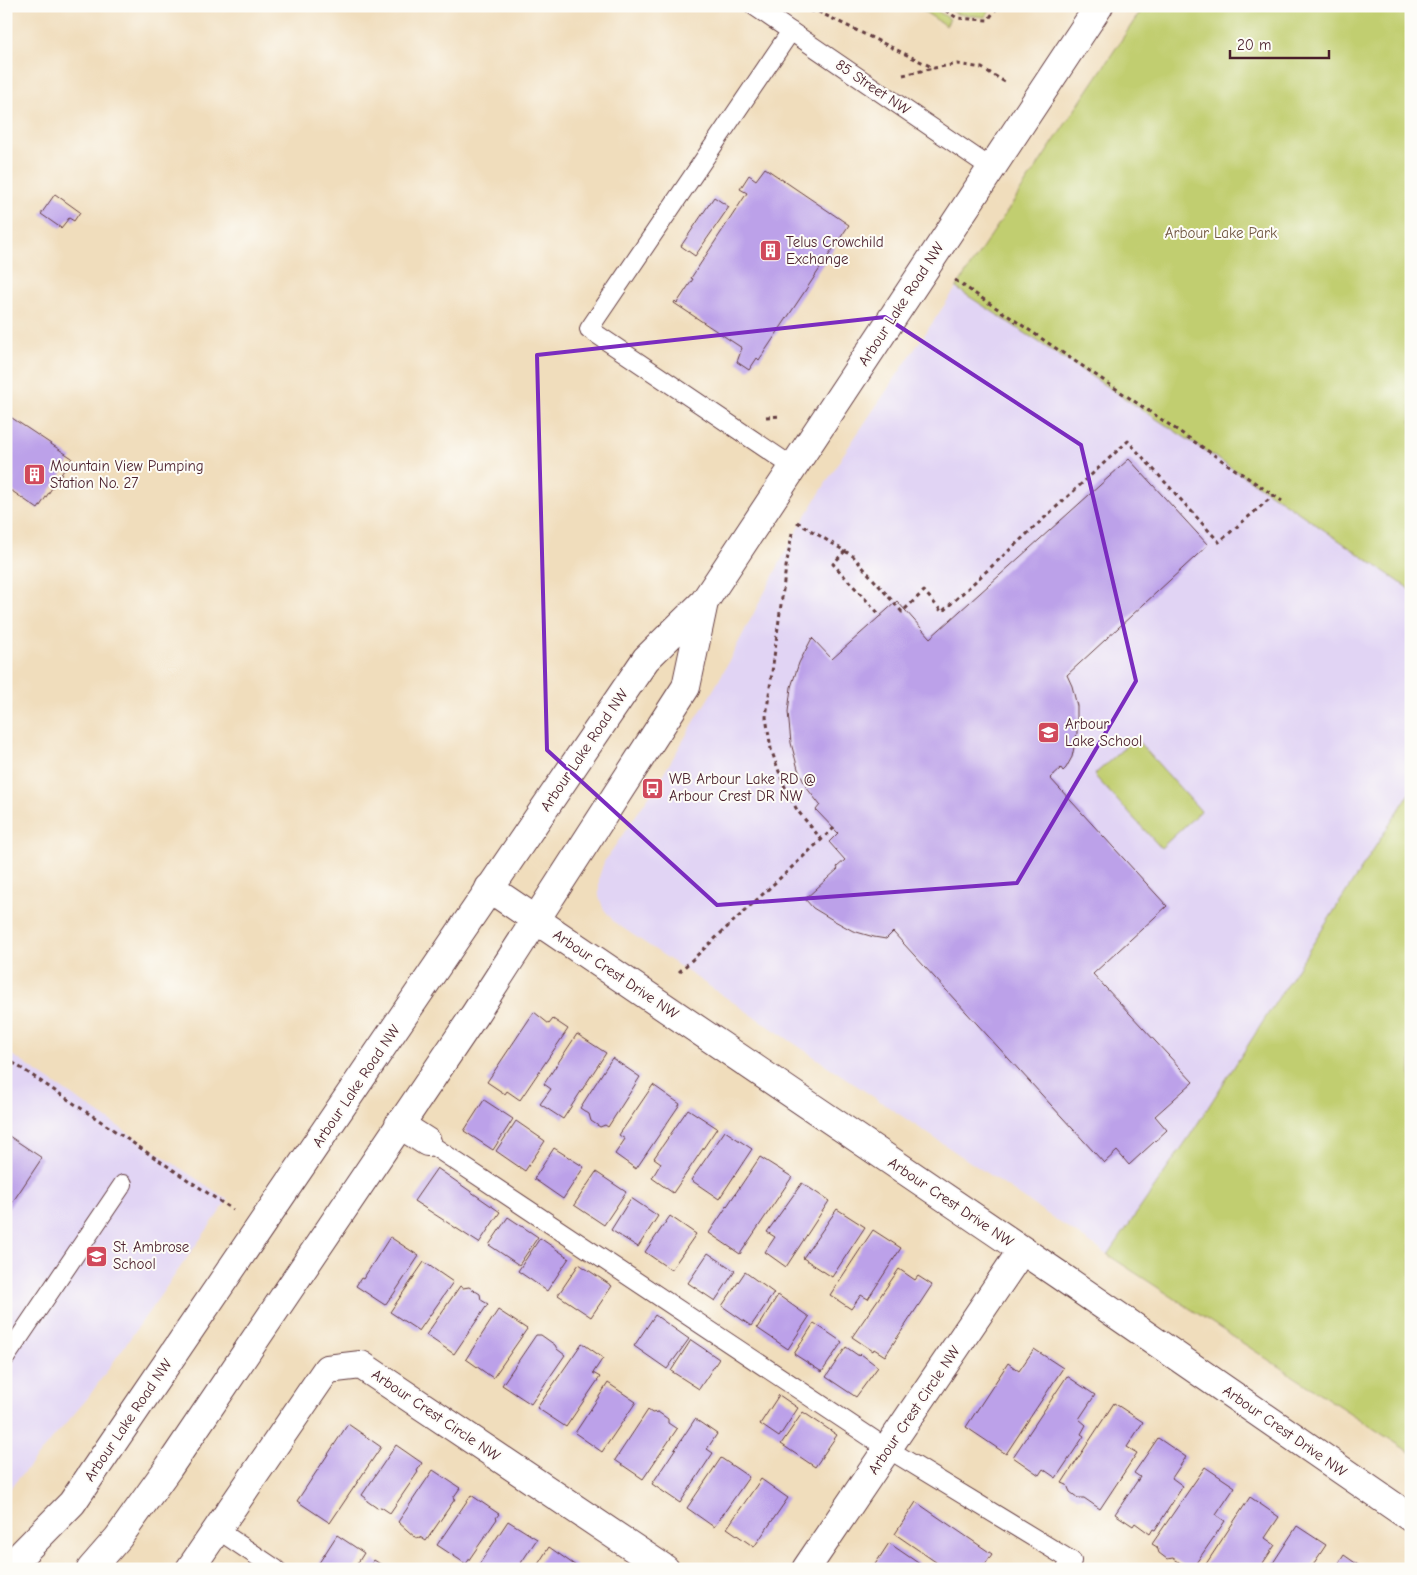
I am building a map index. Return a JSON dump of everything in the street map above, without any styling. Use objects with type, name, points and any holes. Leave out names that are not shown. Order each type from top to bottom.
[{"type":"street","name":"Arbour Lake Road NW","points":[[7,1569],[72,1503],[646,659],[704,602],[1099,6]]},
{"type":"street","name":"Arbour Lake Road NW","points":[[91,1569],[118,1538],[169,1467],[475,1014],[686,687],[704,602]]},
{"type":"street","name":"Arbour Crest Drive NW","points":[[489,888],[1022,1250],[1411,1518]]},
{"type":"street","points":[[399,1124],[427,1142]]},
{"type":"street","name":"Arbour Crest Circle NW","points":[[806,1569],[1022,1250]]},
{"type":"street","name":"Arbour Crest Circle NW","points":[[190,1569],[327,1369],[361,1365],[665,1569]]},
{"type":"lane","name":"85 Street NW","points":[[754,6],[991,168]]},
{"type":"lane","points":[[791,31],[589,329],[793,468]]},
{"type":"lane","points":[[427,1142],[888,1449],[1072,1561],[1066,1569]]},
{"type":"lane","points":[[6,1356],[123,1184]]},
{"type":"lane","points":[[218,1530],[276,1569]]},
{"type":"path","points":[[939,6],[957,18],[988,20],[998,6]]},
{"type":"path","points":[[804,10],[819,12],[934,68]]},
{"type":"path","points":[[897,76],[957,64],[982,68],[1005,82]]},
{"type":"path","points":[[955,280],[1282,501]]},
{"type":"path","points":[[798,522],[853,556],[902,612],[924,591],[942,612],[1128,441],[1219,542],[1274,495]]},
{"type":"path","points":[[792,533],[766,717],[771,749],[783,783],[797,810],[822,840]]},
{"type":"path","points":[[845,551],[833,564],[881,616]]},
{"type":"path","points":[[679,972],[834,828]]},
{"type":"path","points":[[6,1058],[234,1211]]},
{"type":"highlighted area","points":[[885,317],[1081,445],[1136,681],[1017,883],[717,905],[547,750],[537,355]]},
{"type":"shaded area","name":"Arbour Lake School","points":[[956,288],[1282,501],[1411,590],[1411,791],[1189,1137],[1108,1255],[614,922],[603,908],[599,896],[599,877],[604,862],[658,783],[718,682],[796,532],[843,455]]},
{"type":"shaded area","name":"St. Ambrose School","points":[[6,1051],[228,1200],[87,1399],[6,1493]]},
{"type":"green space","points":[[916,6],[930,6],[950,19],[946,26]]},
{"type":"green space","points":[[945,6],[992,6],[985,17],[957,14]]},
{"type":"green space","name":"Arbour Lake Park","points":[[1144,6],[1411,6],[1411,590],[1282,501],[956,288]]},
{"type":"green space","points":[[1135,738],[1201,811],[1161,848],[1094,775]]},
{"type":"green space","points":[[1411,791],[1411,1453],[1108,1255],[1189,1137]]},
{"type":"building","name":"Telus Crowchild Exchange","points":[[765,168],[849,225],[759,360],[757,358],[749,370],[737,362],[742,348],[674,303],[675,301],[677,303],[693,279],[691,278],[747,193],[740,189],[749,175],[756,180]]},
{"type":"building","points":[[55,194],[80,212],[74,221],[69,218],[61,228],[41,214]]},
{"type":"building","points":[[714,197],[729,207],[695,256],[681,246]]},
{"type":"building","name":"Mountain View Pumping Station No. 27","points":[[6,414],[72,458],[38,509],[12,491],[6,491]]},
{"type":"building","points":[[1129,459],[1208,545],[1067,675],[1077,706],[1077,733],[1072,757],[1066,768],[1063,771],[1061,768],[1050,778],[1167,906],[1093,974],[1193,1082],[1155,1116],[1167,1130],[1129,1165],[1117,1151],[1104,1163],[893,932],[886,939],[853,931],[813,908],[805,899],[838,869],[837,867],[845,860],[829,842],[838,833],[816,810],[820,805],[806,787],[798,769],[791,743],[788,712],[791,687],[799,663],[812,638],[832,659],[897,601],[930,638]]},
{"type":"building","points":[[534,1012],[549,1024],[553,1019],[568,1029],[520,1100],[507,1091],[505,1094],[487,1082]]},
{"type":"building","points":[[577,1034],[606,1053],[563,1119],[540,1104],[551,1089],[544,1084]]},
{"type":"building","points":[[612,1058],[640,1077],[608,1127],[605,1125],[600,1127],[591,1121],[589,1114],[580,1108]]},
{"type":"building","points":[[653,1085],[680,1104],[636,1169],[615,1154],[625,1139],[619,1135]]},
{"type":"building","points":[[484,1100],[513,1119],[493,1150],[464,1131]]},
{"type":"building","points":[[688,1109],[717,1128],[673,1193],[652,1178],[661,1163],[654,1158]]},
{"type":"building","points":[[516,1121],[545,1141],[525,1171],[496,1151]]},
{"type":"building","points":[[725,1131],[752,1149],[719,1199],[691,1180]]},
{"type":"building","points":[[6,1134],[42,1158],[6,1212]]},
{"type":"building","points":[[554,1148],[584,1167],[563,1199],[534,1179]]},
{"type":"building","points":[[760,1157],[792,1177],[740,1254],[709,1233]]},
{"type":"building","points":[[437,1168],[500,1212],[479,1243],[414,1201]]},
{"type":"building","points":[[596,1172],[626,1192],[604,1225],[574,1205]]},
{"type":"building","points":[[802,1183],[829,1201],[786,1267],[765,1252],[775,1237],[767,1232]]},
{"type":"building","points":[[631,1198],[658,1216],[638,1247],[611,1230]]},
{"type":"building","points":[[837,1209],[865,1227],[832,1277],[803,1258]]},
{"type":"building","points":[[670,1216],[696,1234],[671,1270],[645,1252]]},
{"type":"building","points":[[508,1217],[538,1237],[519,1265],[489,1245]]},
{"type":"building","points":[[873,1230],[901,1248],[868,1299],[861,1295],[851,1309],[830,1295]]},
{"type":"building","points":[[390,1237],[419,1256],[385,1305],[356,1286],[361,1278],[363,1279]]},
{"type":"building","points":[[540,1238],[569,1258],[547,1291],[518,1271]]},
{"type":"building","points":[[708,1253],[735,1271],[715,1301],[688,1283]]},
{"type":"building","points":[[424,1262],[453,1282],[419,1331],[390,1312]]},
{"type":"building","points":[[579,1264],[612,1286],[591,1317],[558,1295]]},
{"type":"building","points":[[899,1269],[915,1280],[918,1276],[932,1285],[885,1356],[874,1349],[873,1351],[852,1337]]},
{"type":"building","points":[[745,1272],[774,1293],[751,1326],[722,1306]]},
{"type":"building","points":[[460,1286],[463,1288],[469,1287],[480,1294],[481,1300],[488,1304],[454,1354],[426,1335]]},
{"type":"building","points":[[778,1295],[809,1317],[788,1349],[757,1328]]},
{"type":"building","points":[[498,1310],[527,1329],[493,1378],[466,1359]]},
{"type":"building","points":[[655,1315],[689,1339],[667,1369],[634,1346]]},
{"type":"building","points":[[814,1323],[842,1342],[822,1372],[794,1354]]},
{"type":"building","points":[[536,1335],[541,1335],[565,1355],[531,1404],[502,1385]]},
{"type":"building","points":[[691,1340],[719,1359],[699,1389],[671,1371]]},
{"type":"building","points":[[582,1343],[603,1358],[593,1373],[600,1377],[566,1427],[537,1408]]},
{"type":"building","points":[[846,1347],[859,1356],[861,1354],[878,1367],[856,1397],[826,1377]]},
{"type":"building","points":[[1034,1349],[1063,1368],[1006,1454],[966,1427],[1008,1363],[1019,1371]]},
{"type":"building","points":[[1067,1376],[1095,1395],[1079,1419],[1086,1425],[1081,1434],[1084,1436],[1056,1478],[1043,1469],[1039,1475],[1013,1457]]},
{"type":"building","points":[[608,1383],[636,1402],[602,1452],[575,1433]]},
{"type":"building","points":[[779,1395],[798,1408],[779,1437],[760,1424]]},
{"type":"building","points":[[1114,1403],[1143,1422],[1127,1447],[1137,1453],[1100,1509],[1084,1498],[1078,1498],[1070,1492],[1067,1485],[1062,1483]]},
{"type":"building","points":[[648,1410],[652,1413],[658,1412],[668,1419],[668,1423],[677,1429],[643,1479],[615,1460]]},
{"type":"building","points":[[803,1412],[837,1435],[815,1467],[781,1444]]},
{"type":"building","points":[[695,1419],[717,1434],[707,1449],[713,1453],[680,1503],[652,1484]]},
{"type":"building","points":[[348,1424],[381,1447],[330,1523],[297,1501]]},
{"type":"building","points":[[1158,1438],[1186,1457],[1172,1478],[1183,1486],[1155,1530],[1153,1529],[1150,1534],[1135,1523],[1133,1526],[1115,1514],[1140,1477],[1134,1473]]},
{"type":"building","points":[[396,1445],[422,1463],[390,1513],[381,1507],[377,1508],[362,1495]]},
{"type":"building","points":[[721,1458],[749,1477],[714,1527],[687,1508]]},
{"type":"building","points":[[1205,1467],[1235,1487],[1216,1515],[1225,1521],[1192,1569],[1189,1569],[1173,1558],[1167,1559],[1152,1544]]},
{"type":"building","points":[[433,1470],[460,1488],[453,1498],[455,1499],[426,1541],[420,1537],[416,1538],[398,1522]]},
{"type":"building","points":[[761,1479],[788,1498],[754,1547],[727,1528]]},
{"type":"building","points":[[471,1495],[499,1514],[466,1564],[437,1545]]},
{"type":"building","points":[[1250,1497],[1279,1517],[1265,1538],[1275,1545],[1259,1569],[1206,1569],[1204,1567]]},
{"type":"building","points":[[916,1502],[992,1554],[982,1569],[946,1569],[895,1534]]},
{"type":"building","points":[[508,1521],[537,1539],[517,1569],[476,1569]]},
{"type":"building","points":[[1297,1526],[1326,1545],[1310,1569],[1272,1569],[1271,1566]]},
{"type":"building","points":[[337,1535],[364,1553],[354,1569],[321,1569],[317,1566]]},
{"type":"building","points":[[889,1543],[927,1569],[872,1569]]},
{"type":"building","points":[[549,1547],[576,1566],[575,1569],[535,1569]]},
{"type":"building","points":[[1344,1555],[1364,1569],[1335,1569]]},
{"type":"building","points":[[374,1560],[388,1569],[367,1569]]},
{"type":"place","name":"Telus Crowchild Exchange","points":[[770,251]]},
{"type":"place","name":"Mountain View Pumping Station No. 27","points":[[34,475]]},
{"type":"place","name":"Arbour Lake School","points":[[1049,733]]},
{"type":"place","name":"WB Arbour Lake RD @ Arbour Crest DR NW","points":[[653,788]]},
{"type":"place","name":"St. Ambrose School","points":[[97,1256]]}]
